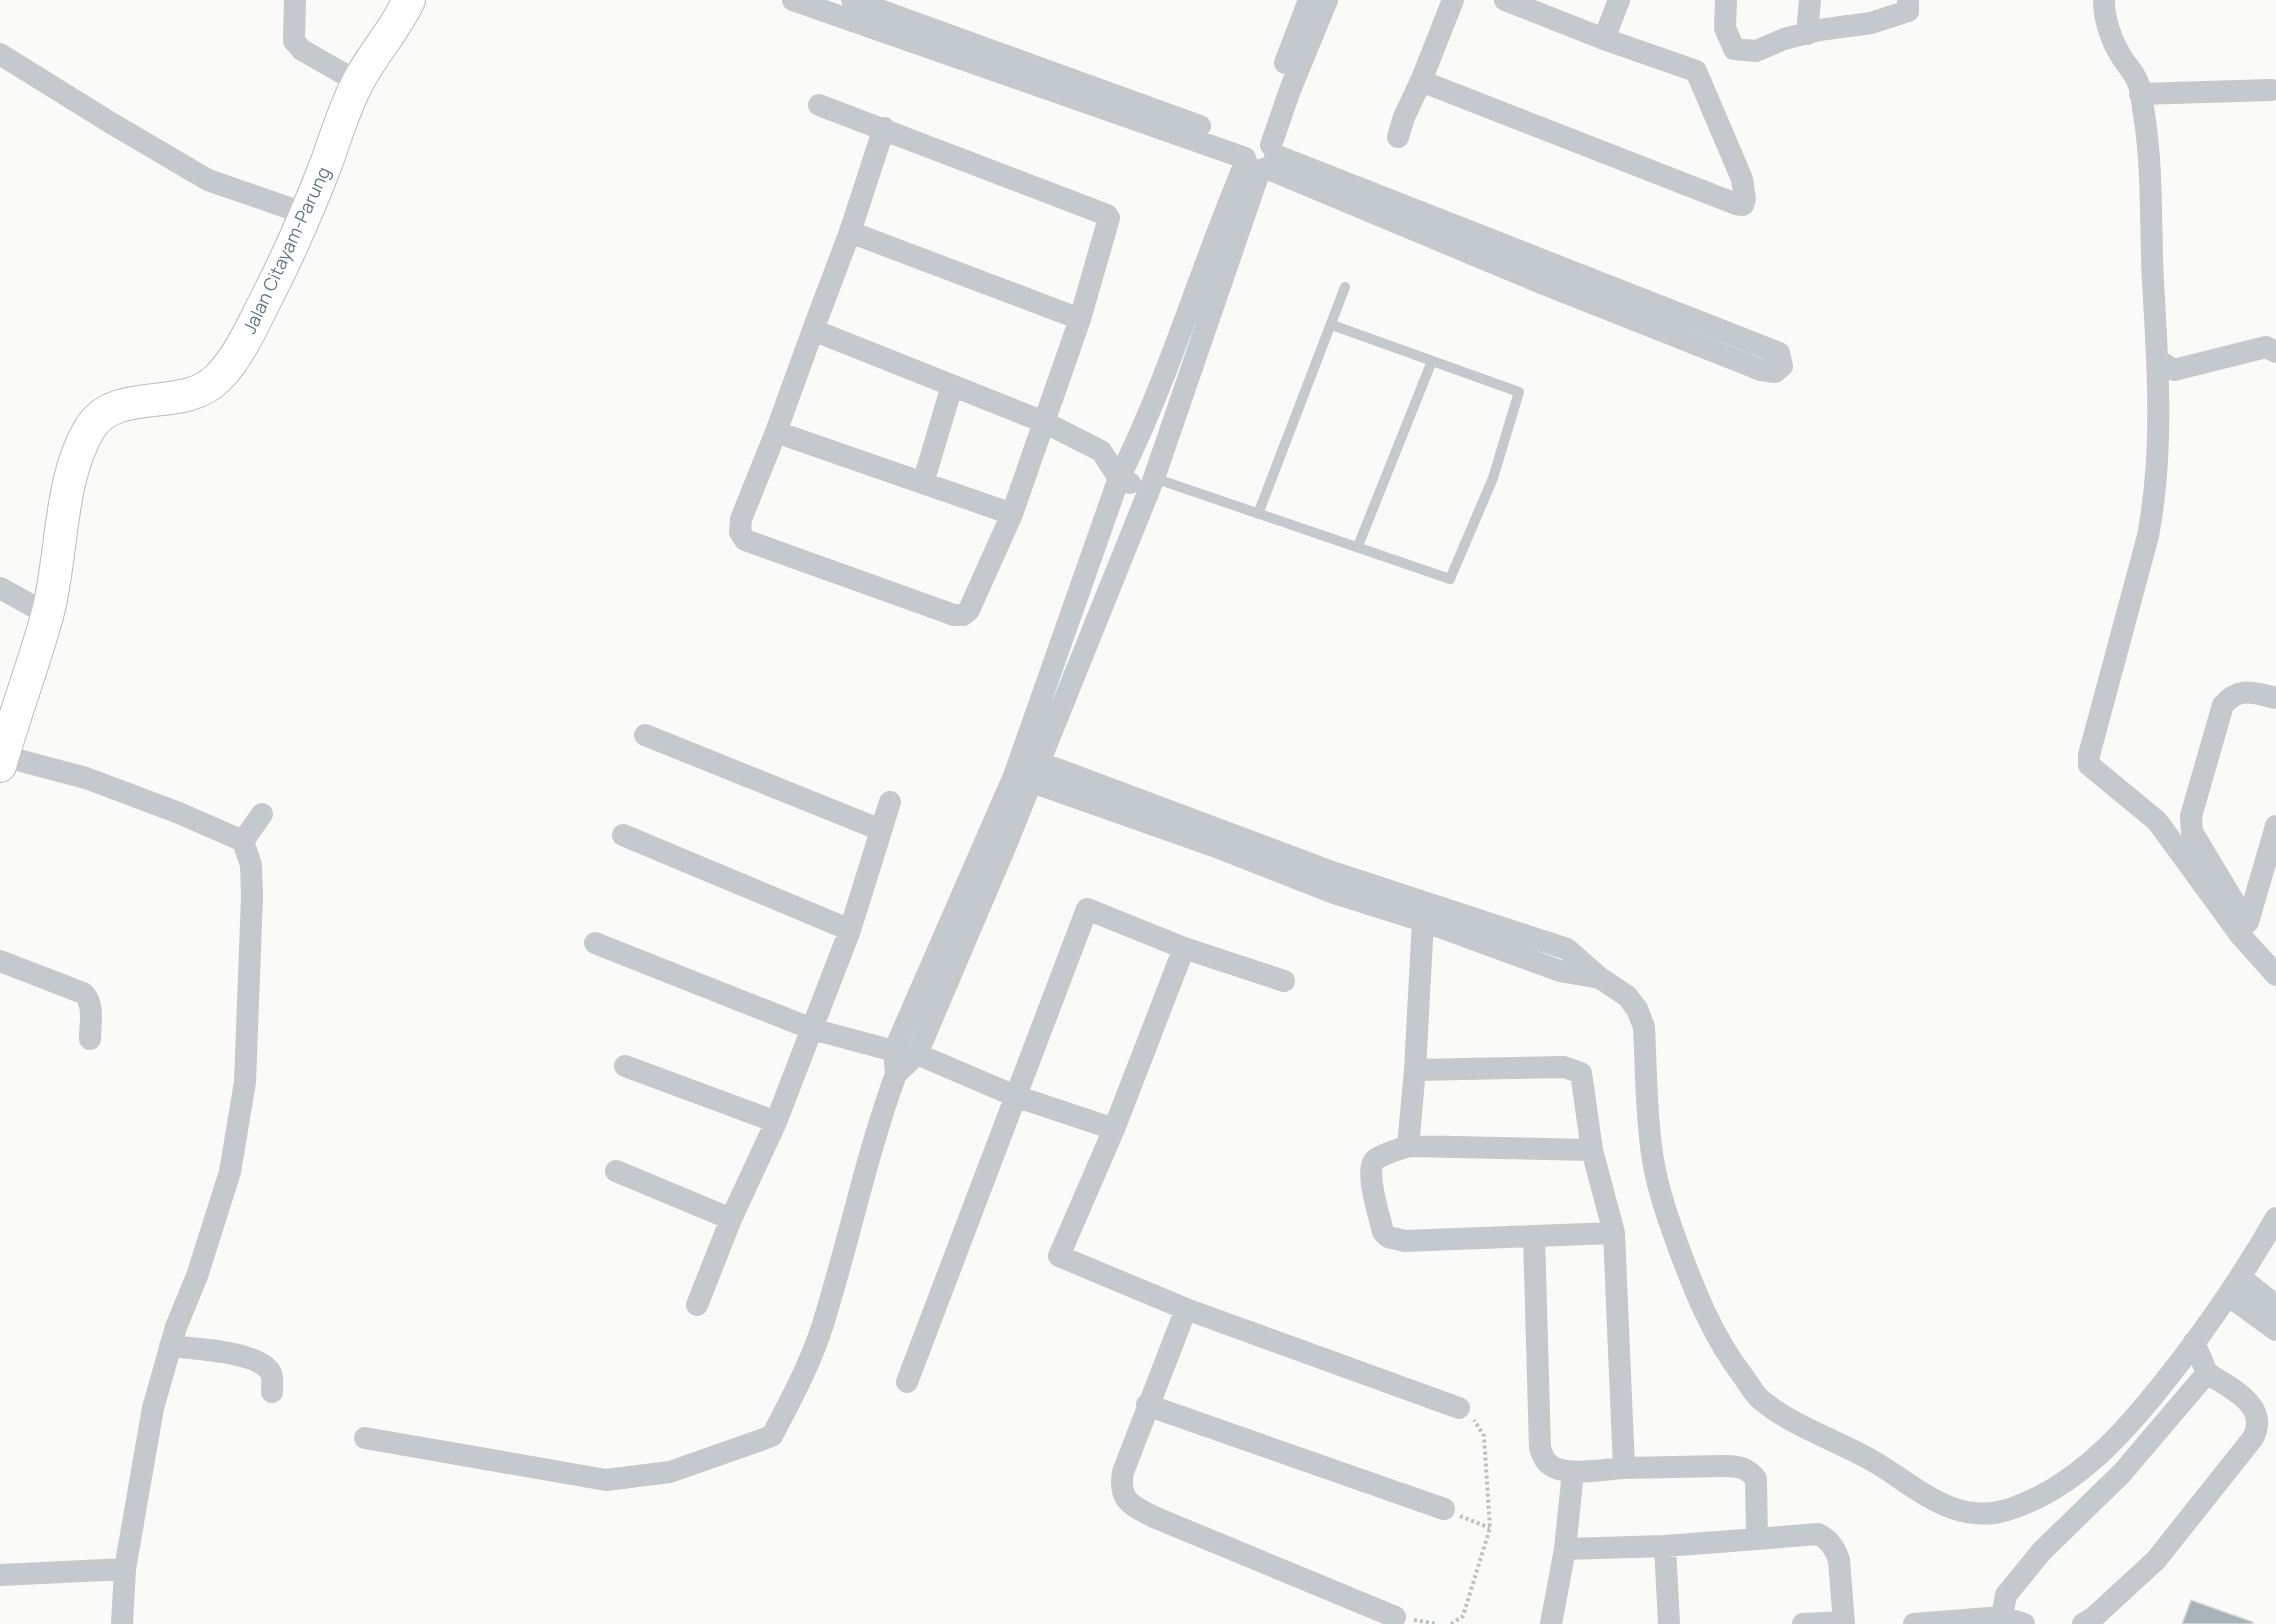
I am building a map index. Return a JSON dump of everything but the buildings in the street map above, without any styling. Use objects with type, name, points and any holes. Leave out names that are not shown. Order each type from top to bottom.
[{"type":"main road","name":"Jalan Citayam-Parung","points":[[1,761],[47,614],[71,480],[78,453],[90,428],[102,414],[123,404],[163,400],[198,393],[218,378],[253,326],[306,214],[358,82],[398,23],[409,0]]},
{"type":"street","points":[[295,0],[294,41],[302,50],[358,82]]},
{"type":"street","points":[[793,0],[1259,155],[1534,280],[1761,370],[1775,372],[1782,366],[1779,353],[852,0]]},
{"type":"street","points":[[365,1438],[606,1480],[670,1472],[772,1436],[822,1327],[880,1118],[896,1074],[894,1051],[1026,768],[1043,749],[1151,484],[1309,0]]},
{"type":"street","points":[[896,1074],[917,1054],[1026,768],[1119,478],[1139,437],[1223,216],[1259,155],[1290,90],[1327,0]]},
{"type":"street","points":[[1398,137],[1404,117],[1453,0]]},
{"type":"street","points":[[1421,81],[1743,205],[1745,199],[1742,180],[1696,71],[1604,39],[1505,0]]},
{"type":"street","points":[[1604,39],[1619,0]]},
{"type":"street","points":[[1726,0],[1725,28],[1734,49],[1756,51],[1784,39],[1871,23],[1908,11],[1908,0]]},
{"type":"street","points":[[1807,34],[1810,0]]},
{"type":"street","points":[[2104,0],[2109,32],[2120,55],[2138,81],[2152,177],[2153,282],[2158,360],[2157,476],[2148,536],[2089,755],[2089,765],[2157,821],[2241,936],[2276,975]]},
{"type":"street","points":[[0,54],[208,180],[306,214]]},
{"type":"street","points":[[2140,94],[2271,90]]},
{"type":"street","points":[[819,105],[884,128],[1107,215],[1109,218],[1080,319],[1012,514],[969,610],[963,615],[954,615],[745,540],[740,532],[741,519],[776,432],[850,232],[884,128]]},
{"type":"street","points":[[850,232],[1080,319]]},
{"type":"street","points":[[813,330],[1044,422],[1101,451],[1119,478],[1151,484]]},
{"type":"street","points":[[2158,360],[2174,370],[2266,347],[2276,352]]},
{"type":"street","points":[[923,483],[952,386]]},
{"type":"street","points":[[776,432],[1012,514]]},
{"type":"street","points":[[1101,451],[1139,437],[1163,445]]},
{"type":"street","points":[[0,588],[47,614]]},
{"type":"street","points":[[2276,698],[2248,692],[2232,695],[2223,705],[2191,816],[2192,832],[2234,904],[2267,946],[2276,953]]},
{"type":"street","points":[[645,735],[881,830]]},
{"type":"street","points":[[1,761],[86,778],[179,813],[243,841],[251,865],[252,896],[244,1082],[230,1172],[197,1276],[170,1346],[153,1408],[125,1569],[122,1624]]},
{"type":"street","points":[[1026,768],[1334,893],[1423,921],[1560,971],[1600,978]]},
{"type":"street","points":[[1026,768],[1567,949],[1600,978],[1627,996],[1637,1009],[1644,1027],[1651,1145],[1664,1205],[1710,1326],[1731,1361],[1759,1397],[1792,1421],[1877,1463],[1928,1498],[1947,1508],[1968,1513],[1990,1514],[2007,1510],[2051,1491],[2100,1452],[2151,1400],[2234,1286],[2276,1218]]},
{"type":"street","points":[[697,1305],[730,1219],[776,1122],[850,930],[890,802]]},
{"type":"street","points":[[243,841],[262,814]]},
{"type":"street","points":[[2248,922],[2276,826]]},
{"type":"street","points":[[623,834],[850,930]]},
{"type":"street","points":[[907,1382],[1088,909],[1184,948],[1284,981]]},
{"type":"street","points":[[1408,1146],[1415,1070],[1423,921]]},
{"type":"street","points":[[595,943],[812,1029],[894,1051],[917,1054],[1015,1096],[1114,1129]]},
{"type":"street","points":[[1184,948],[1114,1129],[1059,1256],[1186,1309],[1459,1408]]},
{"type":"street","points":[[0,961],[89,997],[91,1005],[90,1039]]},
{"type":"street","points":[[625,1066],[776,1122]]},
{"type":"street","points":[[1415,1070],[1564,1067],[1581,1073],[1592,1150],[1614,1233],[1624,1468]]},
{"type":"street","points":[[1592,1150],[1408,1146],[1375,1159],[1371,1165],[1371,1176],[1383,1232],[1388,1237],[1405,1241],[1614,1233]]},
{"type":"street","points":[[616,1171],[730,1219]]},
{"type":"street","points":[[1534,1236],[1540,1448],[1546,1461],[1556,1468],[1573,1472],[1624,1468],[1724,1466],[1746,1469],[1756,1479],[1757,1539]]},
{"type":"street","points":[[2234,1286],[2276,1306]]},
{"type":"street","points":[[2234,1286],[2276,1330]]},
{"type":"street","points":[[1186,1309],[1123,1472],[1120,1486],[1124,1497],[1132,1505],[1226,1548],[1395,1617]]},
{"type":"street","points":[[2083,1624],[2093,1618],[2156,1560],[2257,1430],[2258,1421],[2253,1407],[2236,1392],[2207,1373],[2194,1342]]},
{"type":"street","points":[[170,1346],[218,1352],[260,1363],[269,1370],[272,1377],[272,1392]]},
{"type":"street","points":[[2002,1617],[2006,1595],[2042,1551],[2122,1473],[2207,1373]]},
{"type":"street","points":[[1147,1405],[1444,1509]]},
{"type":"street","points":[[1551,1624],[1565,1549],[1573,1472]]},
{"type":"street","points":[[1565,1549],[1665,1546],[1818,1534],[1826,1538],[1839,1560],[1844,1623],[1803,1624]]},
{"type":"street","points":[[1665,1546],[1669,1624]]},
{"type":"street","points":[[0,1575],[125,1569]]},
{"type":"street","points":[[1914,1624],[2002,1617],[2024,1624]]},
{"type":"lane","points":[[1258,514],[1345,287]]},
{"type":"lane","points":[[1151,484],[1258,514],[1450,579],[1493,478],[1519,392],[1332,325]]},
{"type":"lane","points":[[1358,546],[1432,361]]},
{"type":"path","points":[[1451,1624],[1464,1616],[1490,1528],[1484,1436]]},
{"type":"path","points":[[1444,1509],[1490,1528]]}]
